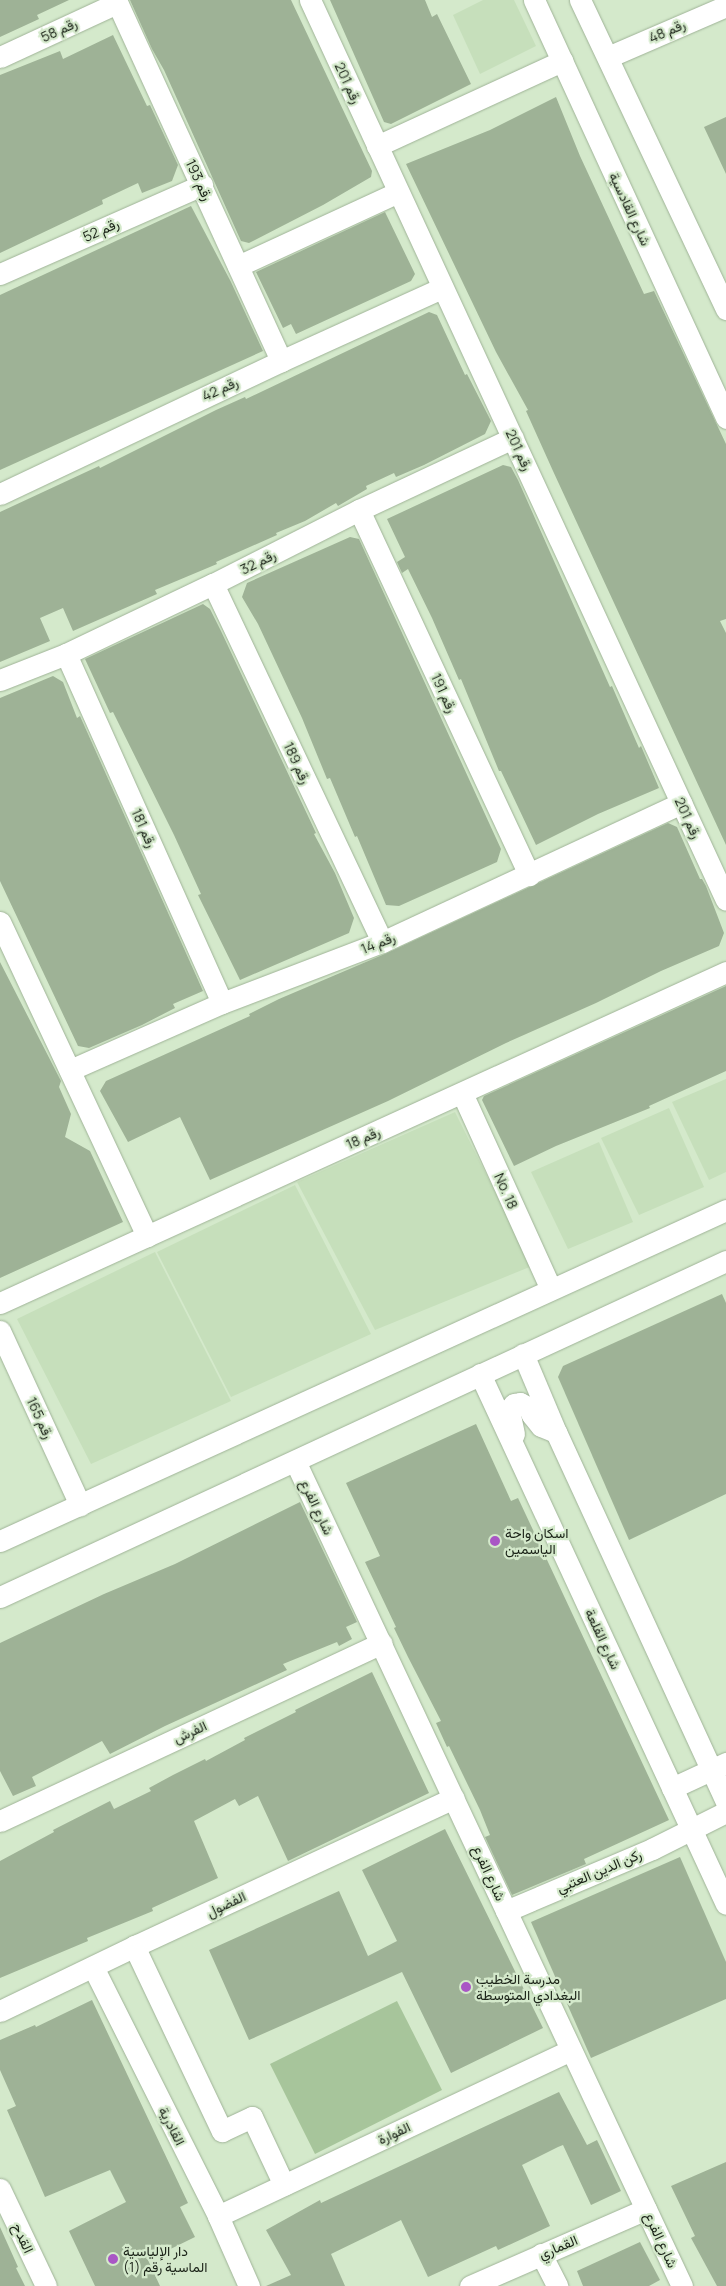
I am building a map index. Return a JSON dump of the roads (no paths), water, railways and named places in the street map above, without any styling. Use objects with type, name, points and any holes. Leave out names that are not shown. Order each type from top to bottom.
[{"type":"street","name":"رقم 201","points":[[310,0],[726,900]]},
{"type":"street","name":"شارع القادسية","points":[[534,0],[726,418]]},
{"type":"street","points":[[580,0],[726,309]]},
{"type":"street","name":"رقم 58","points":[[0,57],[117,1]]},
{"type":"street","name":"رقم 193","points":[[117,1],[281,361]]},
{"type":"street","name":"رقم 48","points":[[608,57],[726,6]]},
{"type":"street","points":[[377,146],[562,60]]},
{"type":"street","name":"رقم 52","points":[[0,274],[202,185]]},
{"type":"street","points":[[238,266],[398,192]]},
{"type":"street","name":"رقم 42","points":[[0,494],[281,361],[442,288]]},
{"type":"street","name":"رقم 32","points":[[0,680],[66,654],[213,584],[359,510],[513,438]]},
{"type":"street","name":"رقم 191","points":[[359,510],[529,875]]},
{"type":"street","name":"رقم 189","points":[[213,584],[382,942]]},
{"type":"street","name":"رقم 181","points":[[66,654],[222,1003]]},
{"type":"street","name":"رقم 14","points":[[70,1070],[222,1003],[382,942],[681,803]]},
{"type":"street","points":[[0,922],[147,1236]]},
{"type":"street","name":"رقم 18","points":[[0,1304],[726,972]]},
{"type":"street","name":"No. 18","points":[[462,1093],[551,1289]]},
{"type":"street","points":[[0,1541],[726,1210]]},
{"type":"street","points":[[0,1597],[726,1261]]},
{"type":"street","name":"رقم 165","points":[[0,1331],[80,1505]]},
{"type":"street","points":[[523,1354],[556,1432],[718,1767],[726,1802]]},
{"type":"street","name":"شارع القلعة","points":[[480,1374],[726,1904]]},
{"type":"street","points":[[515,1450],[509,1410],[514,1404],[520,1403],[528,1408],[541,1426],[556,1432]]},
{"type":"street","name":"شارع الفرع","points":[[296,1461],[682,2286]]},
{"type":"street","name":"الفرش","points":[[0,1821],[381,1643]]},
{"type":"street","points":[[672,1788],[718,1767]]},
{"type":"street","name":"الفضول","points":[[0,2011],[134,1946],[454,1798]]},
{"type":"street","name":"ركن الدين العتبي","points":[[506,1911],[652,1849],[726,1812]]},
{"type":"street","points":[[134,1946],[222,2131],[252,2117],[284,2185]]},
{"type":"street","name":"القادرية","points":[[92,1967],[218,2216],[249,2286]]},
{"type":"street","name":"الفوارة","points":[[218,2216],[571,2050]]},
{"type":"street","name":"القدح","points":[[0,2189],[46,2286]]},
{"type":"street","name":"القماري","points":[[470,2286],[646,2209]]},
{"type":"street","points":[[541,2254],[557,2286]]},
{"type":"place","name":"اسكان واحة الياسمين","points":[[495,1541]]},
{"type":"place","name":"مدرسة الخطيب البغدادي المتوسطة","points":[[466,1987]]},
{"type":"place","name":"دار الإلياسية الماسية رقم (1)","points":[[113,2259]]}]
